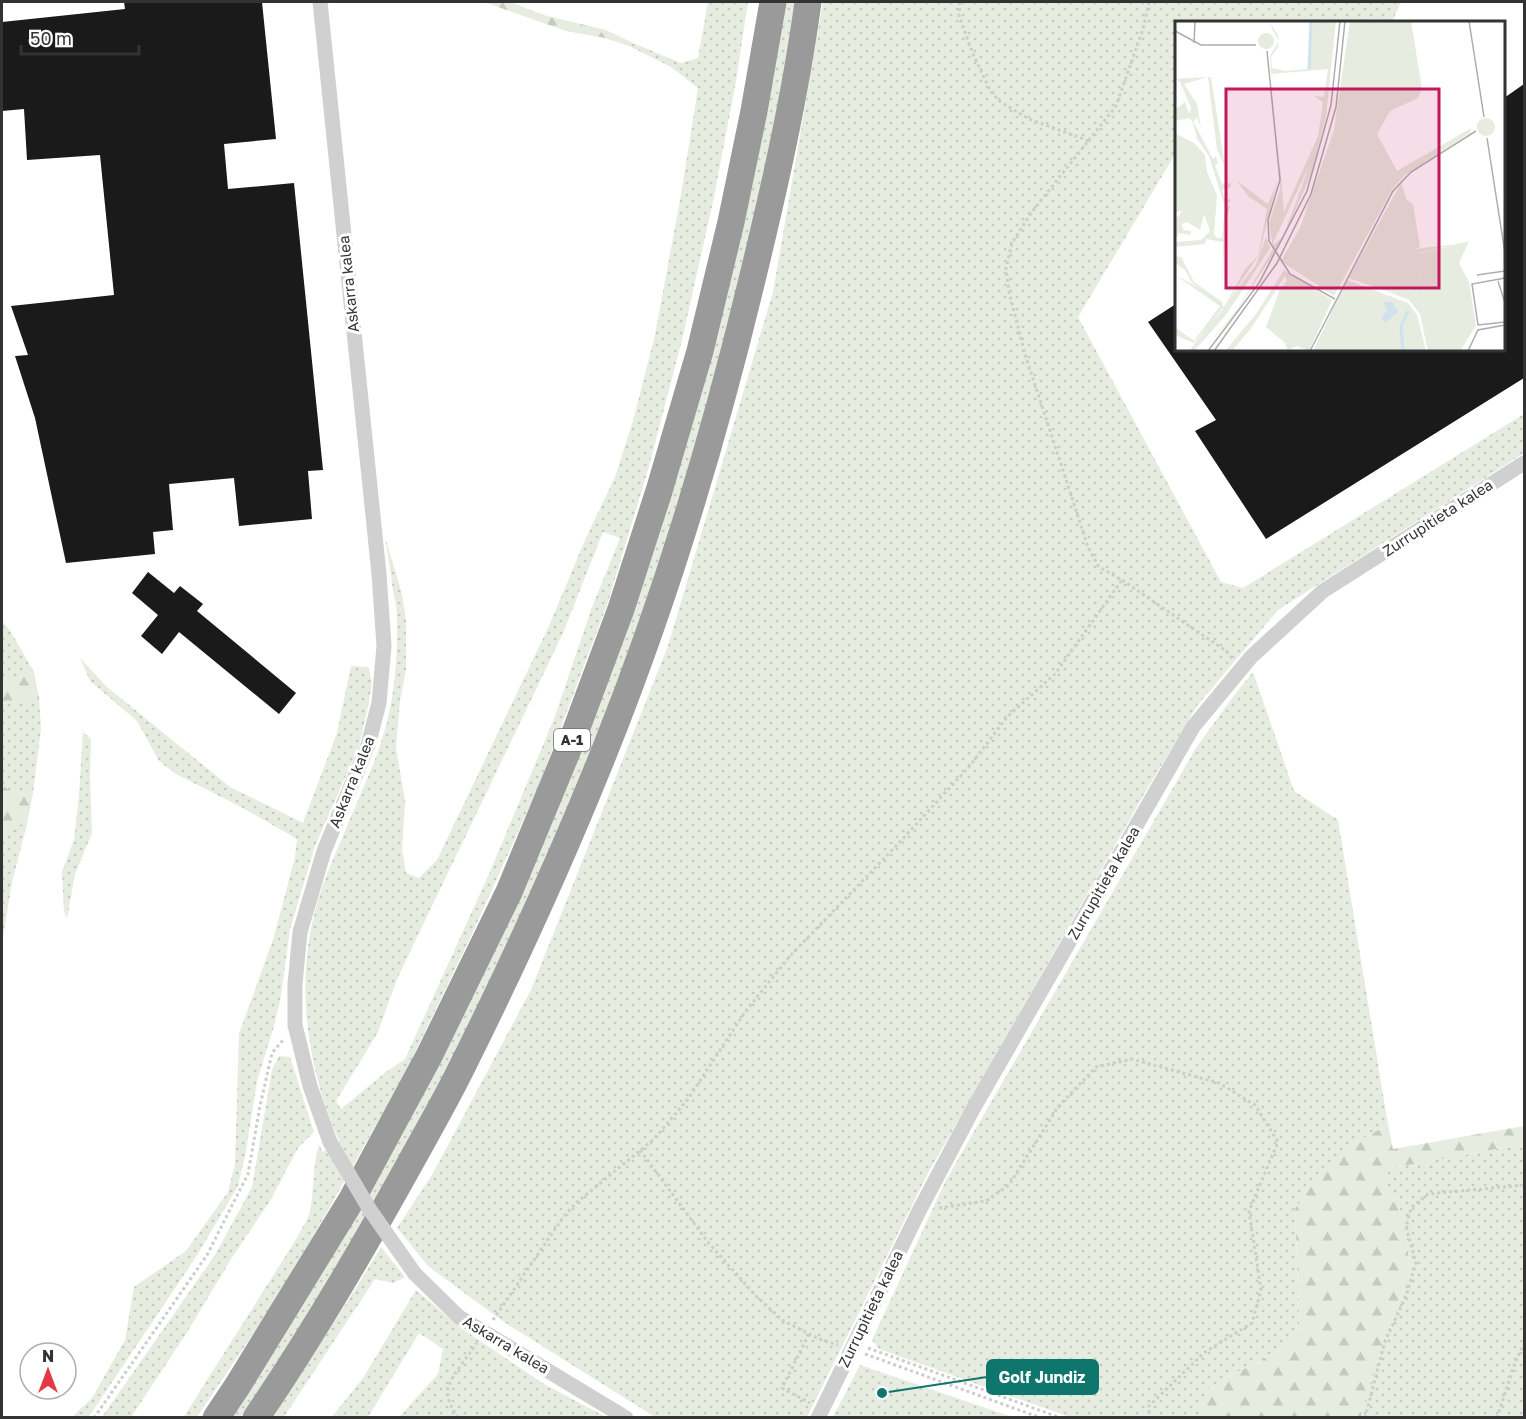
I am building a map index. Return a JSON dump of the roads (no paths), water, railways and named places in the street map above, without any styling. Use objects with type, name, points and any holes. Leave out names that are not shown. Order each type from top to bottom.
[{"type":"highway","name":"A-1","points":[[216,1418],[352,1199],[429,1056],[509,892],[576,730],[621,609],[660,491],[700,351],[731,222],[773,2]]},
{"type":"highway","name":"A-1","points":[[256,1418],[367,1240],[458,1076],[541,903],[606,748],[653,619],[692,501],[731,365],[767,218],[808,2]]},
{"type":"street","name":"Askarra kalea","points":[[320,2],[379,574],[384,646],[379,703],[368,745],[324,851],[300,932],[295,984],[296,1025],[310,1086],[330,1142],[369,1210],[415,1274],[459,1317],[626,1418]]},
{"type":"street","name":"Zurrupitieta kalea","points":[[820,1413],[860,1349],[919,1211],[973,1109],[1193,728],[1251,657],[1323,591],[1524,463]]},
{"type":"place","name":"Golf Jundiz","points":[[882,1393]]}]
